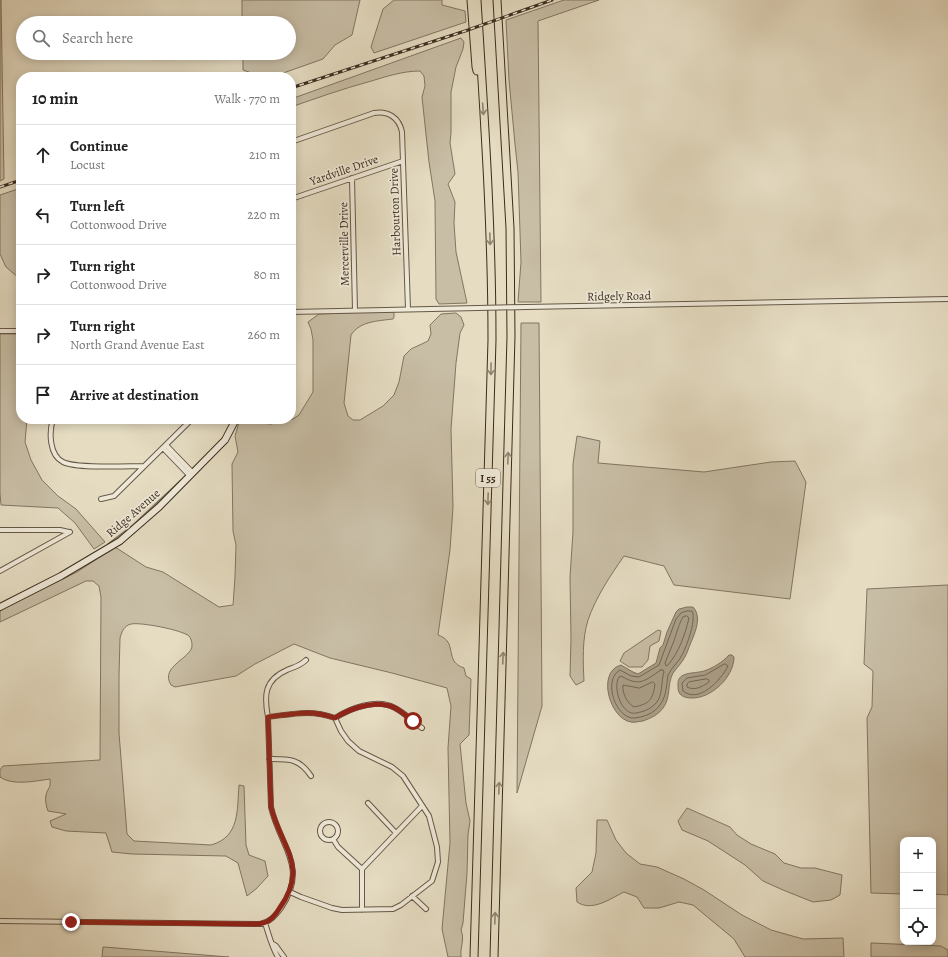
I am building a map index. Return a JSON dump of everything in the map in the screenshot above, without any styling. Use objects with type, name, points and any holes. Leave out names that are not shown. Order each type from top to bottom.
[{"type":"highway","points":[[471,0],[476,67],[482,85]]},
{"type":"highway","name":"I 55","points":[[474,957],[492,340],[492,283],[489,200],[477,0]]},
{"type":"highway","name":"I 55","points":[[494,957],[511,336],[510,228],[498,0]]},
{"type":"street","name":"Harbourton Drive","points":[[296,140],[374,112],[388,113],[394,117],[401,127],[408,310]]},
{"type":"street","name":"Yardville Drive","points":[[296,197],[403,161]]},
{"type":"street","name":"Mercerville Drive","points":[[352,178],[355,310]]},
{"type":"street","name":"Ridgely Road","points":[[296,312],[948,299]]},
{"type":"street","points":[[0,330],[16,331]]},
{"type":"street","points":[[52,424],[52,444],[56,454],[62,461],[74,466],[144,466]]},
{"type":"street","points":[[101,499],[114,496],[187,424]]},
{"type":"street","name":"Ridge Avenue","points":[[0,607],[61,576],[120,541],[159,507],[225,440],[233,424]]},
{"type":"street","points":[[165,447],[191,474]]},
{"type":"street","points":[[0,530],[60,530],[70,532],[0,571]]},
{"type":"street","points":[[0,921],[255,924],[265,923],[276,914],[290,892],[294,876],[291,856],[274,819],[271,807],[268,717],[265,703],[266,690],[269,683],[279,674],[298,666],[306,660]]},
{"type":"street","points":[[335,718],[347,711],[360,707],[386,704],[394,707],[422,728]]},
{"type":"street","points":[[268,717],[312,712],[322,713],[335,718],[348,741],[359,751],[392,767],[403,776],[429,816],[437,847],[438,862],[432,880],[401,905],[393,909],[342,910],[332,908],[290,892]]},
{"type":"street","points":[[269,759],[288,759],[295,761],[307,770],[311,776]]},
{"type":"street","points":[[368,803],[396,833]]},
{"type":"street","points":[[362,910],[362,869],[422,806]]},
{"type":"street","points":[[329,822],[336,826],[337,834],[333,839],[325,839],[322,836],[320,829],[323,824],[329,822]]},
{"type":"street","points":[[333,839],[338,847],[362,869]]},
{"type":"street","points":[[412,896],[426,909]]},
{"type":"street","points":[[265,923],[273,944],[273,950],[278,957]]},
{"type":"street","points":[[273,944],[284,957]]},
{"type":"shaded area","points":[[0,0],[4,179],[0,181]]},
{"type":"shaded area","points":[[242,0],[360,0],[352,35],[335,45],[323,59],[286,72],[249,72],[243,70],[243,60],[296,60],[296,16],[242,16]]},
{"type":"shaded area","points":[[394,0],[442,0],[442,5],[465,11],[466,22],[374,53],[371,47],[383,9]]},
{"type":"shaded area","points":[[564,0],[599,0],[538,21],[541,302],[518,302],[521,262],[518,172],[509,80],[506,20]]},
{"type":"shaded area","points":[[461,38],[464,42],[463,49],[456,67],[451,92],[450,143],[455,174],[448,184],[455,202],[454,223],[456,252],[467,303],[439,304],[436,299],[435,201],[422,97],[425,86],[424,76],[420,71],[394,75],[296,105],[296,97]]},
{"type":"shaded area","points":[[16,190],[16,275],[6,267],[0,254],[0,195]]},
{"type":"shaded area","points":[[391,311],[394,313],[393,319],[364,324],[355,330],[351,335],[344,403],[348,416],[353,420],[360,420],[383,406],[394,395],[399,382],[404,356],[411,349],[428,341],[431,334],[430,325],[441,314],[456,313],[461,317],[464,325],[460,333],[456,363],[451,429],[453,507],[450,550],[438,635],[448,642],[454,661],[464,668],[466,676],[471,679],[469,735],[460,744],[466,803],[470,821],[463,923],[461,930],[463,937],[461,957],[448,957],[442,929],[450,843],[448,748],[451,706],[447,688],[330,658],[294,644],[255,664],[236,676],[175,687],[171,685],[168,678],[169,673],[173,667],[191,650],[192,643],[189,636],[170,629],[152,625],[131,624],[125,627],[120,638],[119,733],[127,834],[134,841],[211,845],[227,836],[232,829],[237,813],[239,785],[244,786],[246,845],[249,855],[265,861],[268,876],[247,896],[238,863],[226,856],[132,854],[112,852],[106,833],[66,831],[52,827],[50,821],[66,814],[48,811],[46,797],[50,786],[50,779],[31,782],[18,782],[5,780],[0,777],[0,770],[3,766],[100,760],[101,597],[99,586],[93,581],[86,581],[0,622],[0,610],[77,572],[115,547],[146,567],[163,572],[219,607],[233,605],[236,545],[233,531],[232,464],[238,452],[235,436],[239,424],[296,424],[296,417],[299,415],[313,392],[313,340],[308,322],[319,314]]},
{"type":"shaded area","points":[[521,323],[539,323],[542,706],[517,793]]},
{"type":"shaded area","points":[[0,334],[16,334],[16,424],[27,424],[25,442],[31,460],[42,480],[58,496],[76,509],[105,542],[94,549],[75,523],[58,508],[1,505]]},
{"type":"shaded area","points":[[577,436],[600,441],[598,463],[704,472],[771,462],[795,461],[806,482],[790,599],[674,585],[664,566],[624,556],[599,595],[591,611],[586,627],[584,643],[584,681],[576,685],[570,676],[570,577],[573,532],[573,464]]},
{"type":"shaded area","points":[[948,585],[948,895],[936,894],[936,837],[900,837],[900,894],[871,893],[867,718],[872,707],[873,671],[864,664],[867,589]]},
{"type":"shaded area","points":[[658,630],[661,631],[659,641],[650,646],[648,660],[642,667],[629,667],[620,661],[624,653]]},
{"type":"shaded area","points":[[687,808],[730,827],[737,835],[751,844],[775,854],[784,863],[801,868],[815,868],[842,875],[840,895],[831,900],[813,902],[763,881],[745,865],[708,841],[682,830],[678,821]]},
{"type":"shaded area","points":[[597,820],[607,820],[616,840],[626,853],[640,864],[657,867],[684,879],[704,890],[742,915],[771,930],[803,939],[843,938],[844,957],[745,957],[734,939],[693,905],[679,902],[659,908],[644,908],[637,897],[624,892],[607,901],[595,905],[583,905],[577,902],[576,888],[592,872],[596,853]]},
{"type":"shaded area","points":[[871,943],[941,946],[948,950],[948,957],[871,957]]},
{"type":"shaded area","points":[[104,947],[229,957],[102,957]]},
{"type":"water","points":[[693,607],[696,612],[696,628],[685,657],[671,677],[665,704],[657,714],[643,721],[632,722],[624,719],[617,713],[612,704],[609,695],[609,676],[613,669],[621,665],[638,674],[656,663],[660,648],[663,645],[676,612],[679,609]]},
{"type":"water","points":[[729,655],[734,657],[730,672],[726,679],[713,691],[706,695],[691,698],[684,697],[680,694],[678,690],[678,681],[680,677],[711,668]]},
{"type":"waterway","points":[[108,544],[133,525],[181,480]]},
{"type":"railway","points":[[296,86],[468,30],[552,0]]},
{"type":"railway","points":[[0,187],[16,182]]},
{"type":"route","points":[[71,922],[265,923],[276,914],[282,905],[290,892],[294,876],[291,856],[274,819],[271,807],[268,717],[312,712],[322,713],[335,718],[347,711],[366,706],[386,704],[394,707],[413,721]]}]
